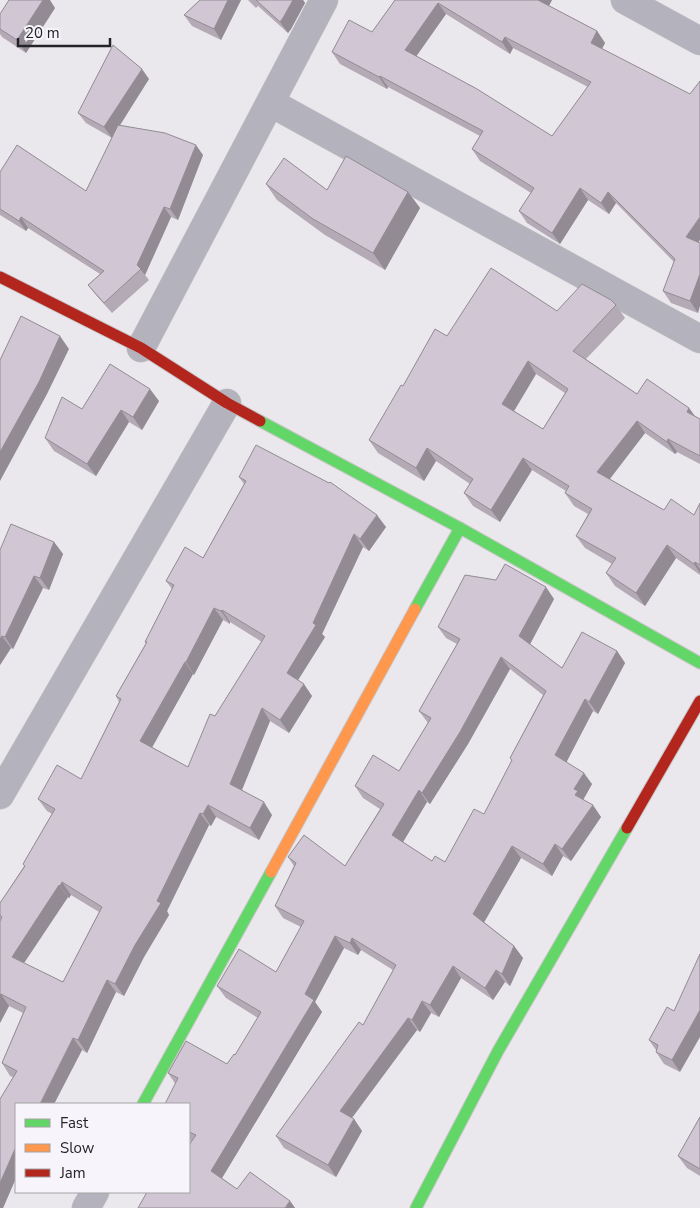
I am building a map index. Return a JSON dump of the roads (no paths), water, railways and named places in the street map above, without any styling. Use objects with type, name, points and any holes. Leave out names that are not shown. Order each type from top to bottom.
[{"type":"street","points":[[141,348],[324,0]]},
{"type":"street","points":[[625,0],[700,41]]},
{"type":"street","points":[[271,102],[700,338]]},
{"type":"street","points":[[0,277],[141,348],[227,402],[460,528],[700,663]]},
{"type":"street","points":[[0,795],[227,402]]},
{"type":"street","points":[[144,1103],[460,528]]},
{"type":"street","points":[[416,1208],[498,1051],[700,701]]},
{"type":"street","points":[[86,1208],[94,1193]]}]
